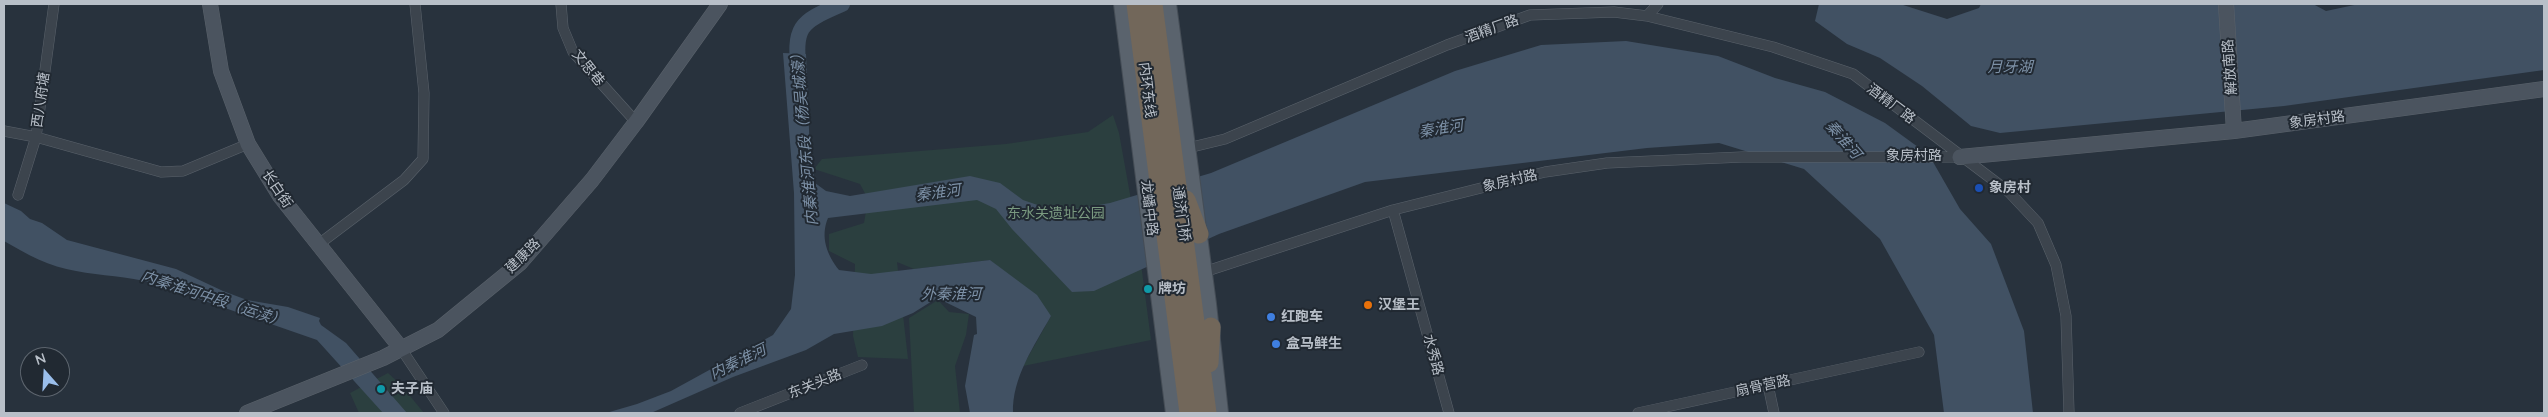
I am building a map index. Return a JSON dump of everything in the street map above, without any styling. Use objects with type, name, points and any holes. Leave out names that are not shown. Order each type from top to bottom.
[{"type":"highway","name":"内环东线","points":[[1136,4],[1167,174]]},
{"type":"highway","name":"内环东线","points":[[1153,4],[1167,174]]},
{"type":"highway","points":[[1167,174],[1199,234]]},
{"type":"highway","points":[[1153,244],[1167,174]]},
{"type":"highway","name":"通济门桥","points":[[1167,174],[1178,260]]},
{"type":"highway","points":[[1178,260],[1202,412]]},
{"type":"highway","points":[[1202,412],[1211,327]]},
{"type":"highway","points":[[1165,333],[1202,412]]},
{"type":"main road","name":"龙蟠中路","points":[[1122,4],[1167,174]]},
{"type":"main road","points":[[1167,174],[1188,148],[1168,4]]},
{"type":"main road","name":"龙蟠中路","points":[[1174,413],[1165,333],[1178,260],[1199,234]]},
{"type":"main road","name":"龙蟠中路","points":[[1153,244],[1178,260],[1204,272],[1211,327]]},
{"type":"street","name":"西八府塘","points":[[18,195],[36,137],[54,4]]},
{"type":"street","name":"长白街","points":[[210,4],[221,71],[248,144],[280,196],[400,347]]},
{"type":"street","points":[[319,244],[404,180],[423,159],[424,93],[415,4]]},
{"type":"street","name":"文思巷","points":[[560,4],[563,28],[573,52],[636,122]]},
{"type":"street","name":"建康路","points":[[247,413],[383,358],[400,347],[438,330],[520,263],[592,180],[720,4]]},
{"type":"street","points":[[1647,16],[1658,4]]},
{"type":"street","name":"解放南路","points":[[2226,4],[2234,131]]},
{"type":"street","name":"酒精厂路","points":[[1188,148],[1225,139],[1446,45],[1530,15],[1614,12],[1647,16],[1774,47],[1853,74],[1960,157],[2009,192],[2038,223],[2056,265],[2066,316],[2069,413]]},
{"type":"street","name":"象房村路","points":[[1204,272],[1393,210],[1545,172],[1607,163],[1742,157],[1960,157],[2234,131],[2544,89]]},
{"type":"street","points":[[4,131],[36,137],[160,172],[183,171],[248,144]]},
{"type":"street","name":"水秀路","points":[[1393,210],[1449,413]]},
{"type":"street","points":[[400,347],[444,413]]},
{"type":"street","name":"扇骨营路","points":[[1638,413],[1919,352]]},
{"type":"street","name":"东关头路","points":[[740,413],[862,365]]},
{"type":"street","points":[[1768,385],[1774,413]]},
{"type":"green space","name":"东水关遗址公园","points":[[1113,115],[1119,133],[1137,233],[1151,340],[1023,366],[1051,316],[990,260],[914,269],[897,262],[908,359],[858,357],[853,336],[855,264],[829,251],[829,234],[864,223],[868,199],[860,184],[814,169],[822,159],[1006,144],[1088,132]]},
{"type":"green space","points":[[938,300],[949,312],[969,314],[966,335],[955,366],[960,413],[914,413],[909,318]]},
{"type":"green space","name":"夫子庙","points":[[388,373],[401,385],[424,413],[359,413],[350,393]]},
{"type":"water","name":"月牙湖","points":[[1819,4],[1900,4],[1947,19],[1979,8],[1981,4],[2313,4],[2326,11],[2359,4],[2544,4],[2544,70],[2284,106],[2000,133],[1971,126],[1922,86],[1880,58],[1847,44],[1815,21]]},
{"type":"water","points":[[1626,41],[1718,56],[1775,78],[1825,92],[1885,123],[1929,155],[1960,209],[1991,244],[2024,331],[2033,413],[1944,413],[1934,335],[1880,239],[1804,169],[1719,143],[1647,148],[1365,182],[1219,234],[1094,291],[1072,292],[1012,229],[996,209],[977,200],[828,218],[825,232],[826,245],[831,258],[839,270],[871,274],[990,260],[1037,295],[1051,316],[1020,375],[1016,387],[1013,413],[970,413],[965,386],[974,335],[977,334],[976,317],[937,298],[913,313],[882,326],[834,334],[806,350],[733,377],[651,413],[606,413],[671,391],[773,335],[791,309],[795,275],[794,193],[783,53],[806,54],[810,155],[815,183],[826,191],[850,196],[970,176],[1000,183],[1023,200],[1058,212],[1110,203],[1211,173],[1455,71],[1541,45]]},
{"type":"water","name":"内秦淮河中段（运渎）","points":[[4,203],[21,211],[30,219],[42,223],[67,240],[176,269],[247,300],[288,307],[320,318],[321,325],[346,343],[407,413],[383,413],[317,340],[153,283],[66,269],[21,251],[4,241]]},
{"type":"waterway","name":"内秦淮河东段（杨吴城濠）","points":[[799,75],[797,46],[802,28],[816,16],[842,4]]},
{"type":"place","name":"象房村","points":[[1979,188]]},
{"type":"place","name":"牌坊","points":[[1148,289]]},
{"type":"place","name":"汉堡王","points":[[1368,305]]},
{"type":"place","name":"红跑车","points":[[1271,317]]},
{"type":"place","name":"盒马鲜生","points":[[1276,344]]},
{"type":"place","name":"夫子庙","points":[[381,389]]},
{"type":"water label","name":"秦淮河","points":[[1441,129]]},
{"type":"water label","name":"秦淮河","points":[[1843,140]]},
{"type":"water label","name":"秦淮河","points":[[938,193]]},
{"type":"water label","name":"外秦淮河","points":[[951,294]]},
{"type":"water label","name":"内秦淮河","points":[[738,362]]}]
